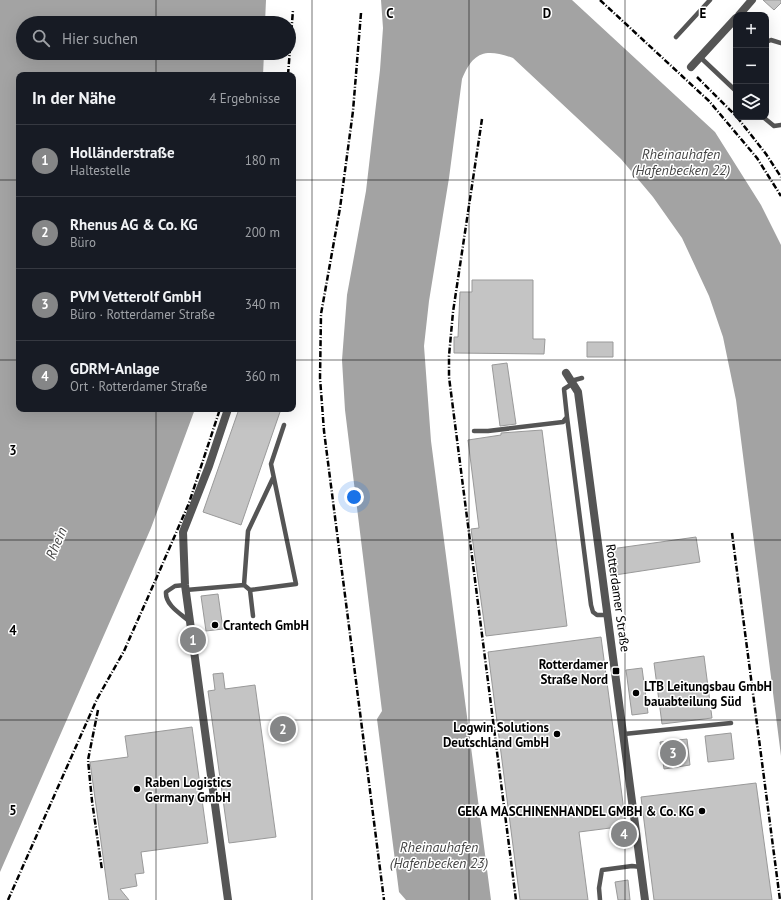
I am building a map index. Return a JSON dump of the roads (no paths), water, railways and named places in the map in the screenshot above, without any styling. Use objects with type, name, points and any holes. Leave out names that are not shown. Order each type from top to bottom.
[{"type":"street","points":[[742,12],[752,0]]},
{"type":"street","points":[[691,67],[733,21]]},
{"type":"street","name":"Rotterdamer Straße","points":[[566,373],[578,392],[645,900]]},
{"type":"street","points":[[227,412],[209,466],[183,532],[186,587],[190,621],[228,900]]},
{"type":"lane","points":[[676,37],[710,0]]},
{"type":"lane","points":[[769,41],[781,43]]},
{"type":"lane","points":[[700,56],[733,88]]},
{"type":"lane","points":[[767,120],[774,126],[781,125]]},
{"type":"lane","points":[[582,378],[571,382],[564,389],[567,417],[591,605],[593,612],[597,615],[608,615]]},
{"type":"lane","points":[[474,431],[488,431],[563,422],[567,417]]},
{"type":"lane","points":[[250,590],[296,584],[271,464],[284,425]]},
{"type":"lane","points":[[244,585],[248,531],[273,478]]},
{"type":"lane","points":[[190,621],[166,599],[166,592],[175,586],[244,585],[250,590],[253,616]]},
{"type":"lane","points":[[624,734],[731,723]]},
{"type":"lane","points":[[600,900],[599,888],[602,870],[632,866],[641,867]]},
{"type":"water","name":"Rhein","points":[[0,0],[266,0],[265,16],[16,16],[16,60],[264,60],[263,72],[16,72],[16,412],[194,412],[151,528],[0,872]]},
{"type":"water","points":[[381,0],[572,0],[715,132],[761,205],[781,245],[781,756],[736,400],[723,337],[709,296],[682,238],[653,197],[621,159],[513,58],[495,53],[487,53],[476,58],[466,70],[462,79],[449,178],[429,301],[424,346],[431,441],[491,900],[406,900],[399,892],[377,719],[382,711],[345,410],[342,360],[347,295],[366,191],[380,70],[383,28]]},
{"type":"railway","points":[[600,0],[709,101],[757,158],[781,196]]},
{"type":"railway","points":[[293,10],[293,16]]},
{"type":"railway","points":[[361,13],[353,111],[340,208],[321,314],[320,378],[324,431],[384,900]]},
{"type":"railway","points":[[288,72],[289,60]]},
{"type":"railway","points":[[697,77],[733,113]]},
{"type":"railway","points":[[482,119],[453,312],[449,356],[449,377],[516,900]]},
{"type":"railway","points":[[739,120],[766,154],[781,177]]},
{"type":"railway","points":[[8,900],[97,699],[124,651],[189,503],[219,412]]},
{"type":"railway","points":[[732,533],[780,900]]},
{"type":"railway","points":[[98,710],[88,760],[92,801],[102,870]]},
{"type":"place","name":"Crantech GmbH","points":[[215,625]]},
{"type":"place","name":"Holländerstraße","points":[[193,640]]},
{"type":"place","name":"Rotterdamer Straße Nord","points":[[616,671]]},
{"type":"place","name":"LTB Leitungsbau GmbH bauabteilung Süd","points":[[636,693]]},
{"type":"place","name":"Rhenus AG & Co. KG","points":[[283,729]]},
{"type":"place","name":"Logwin Solutions Deutschland GmbH","points":[[557,734]]},
{"type":"place","name":"PVM Vetterolf GmbH","points":[[673,753]]},
{"type":"place","name":"Raben Logistics Germany GmbH","points":[[137,789]]},
{"type":"place","name":"GEKA MASCHINENHANDEL GMBH & Co. KG","points":[[702,811]]},
{"type":"place","name":"GDRM-Anlage","points":[[624,834]]},
{"type":"water label","name":"Rheinauhafen (Hafenbecken 22)","points":[[681,162]]},
{"type":"water label","name":"Rheinauhafen (Hafenbecken 23)","points":[[439,856]]}]
